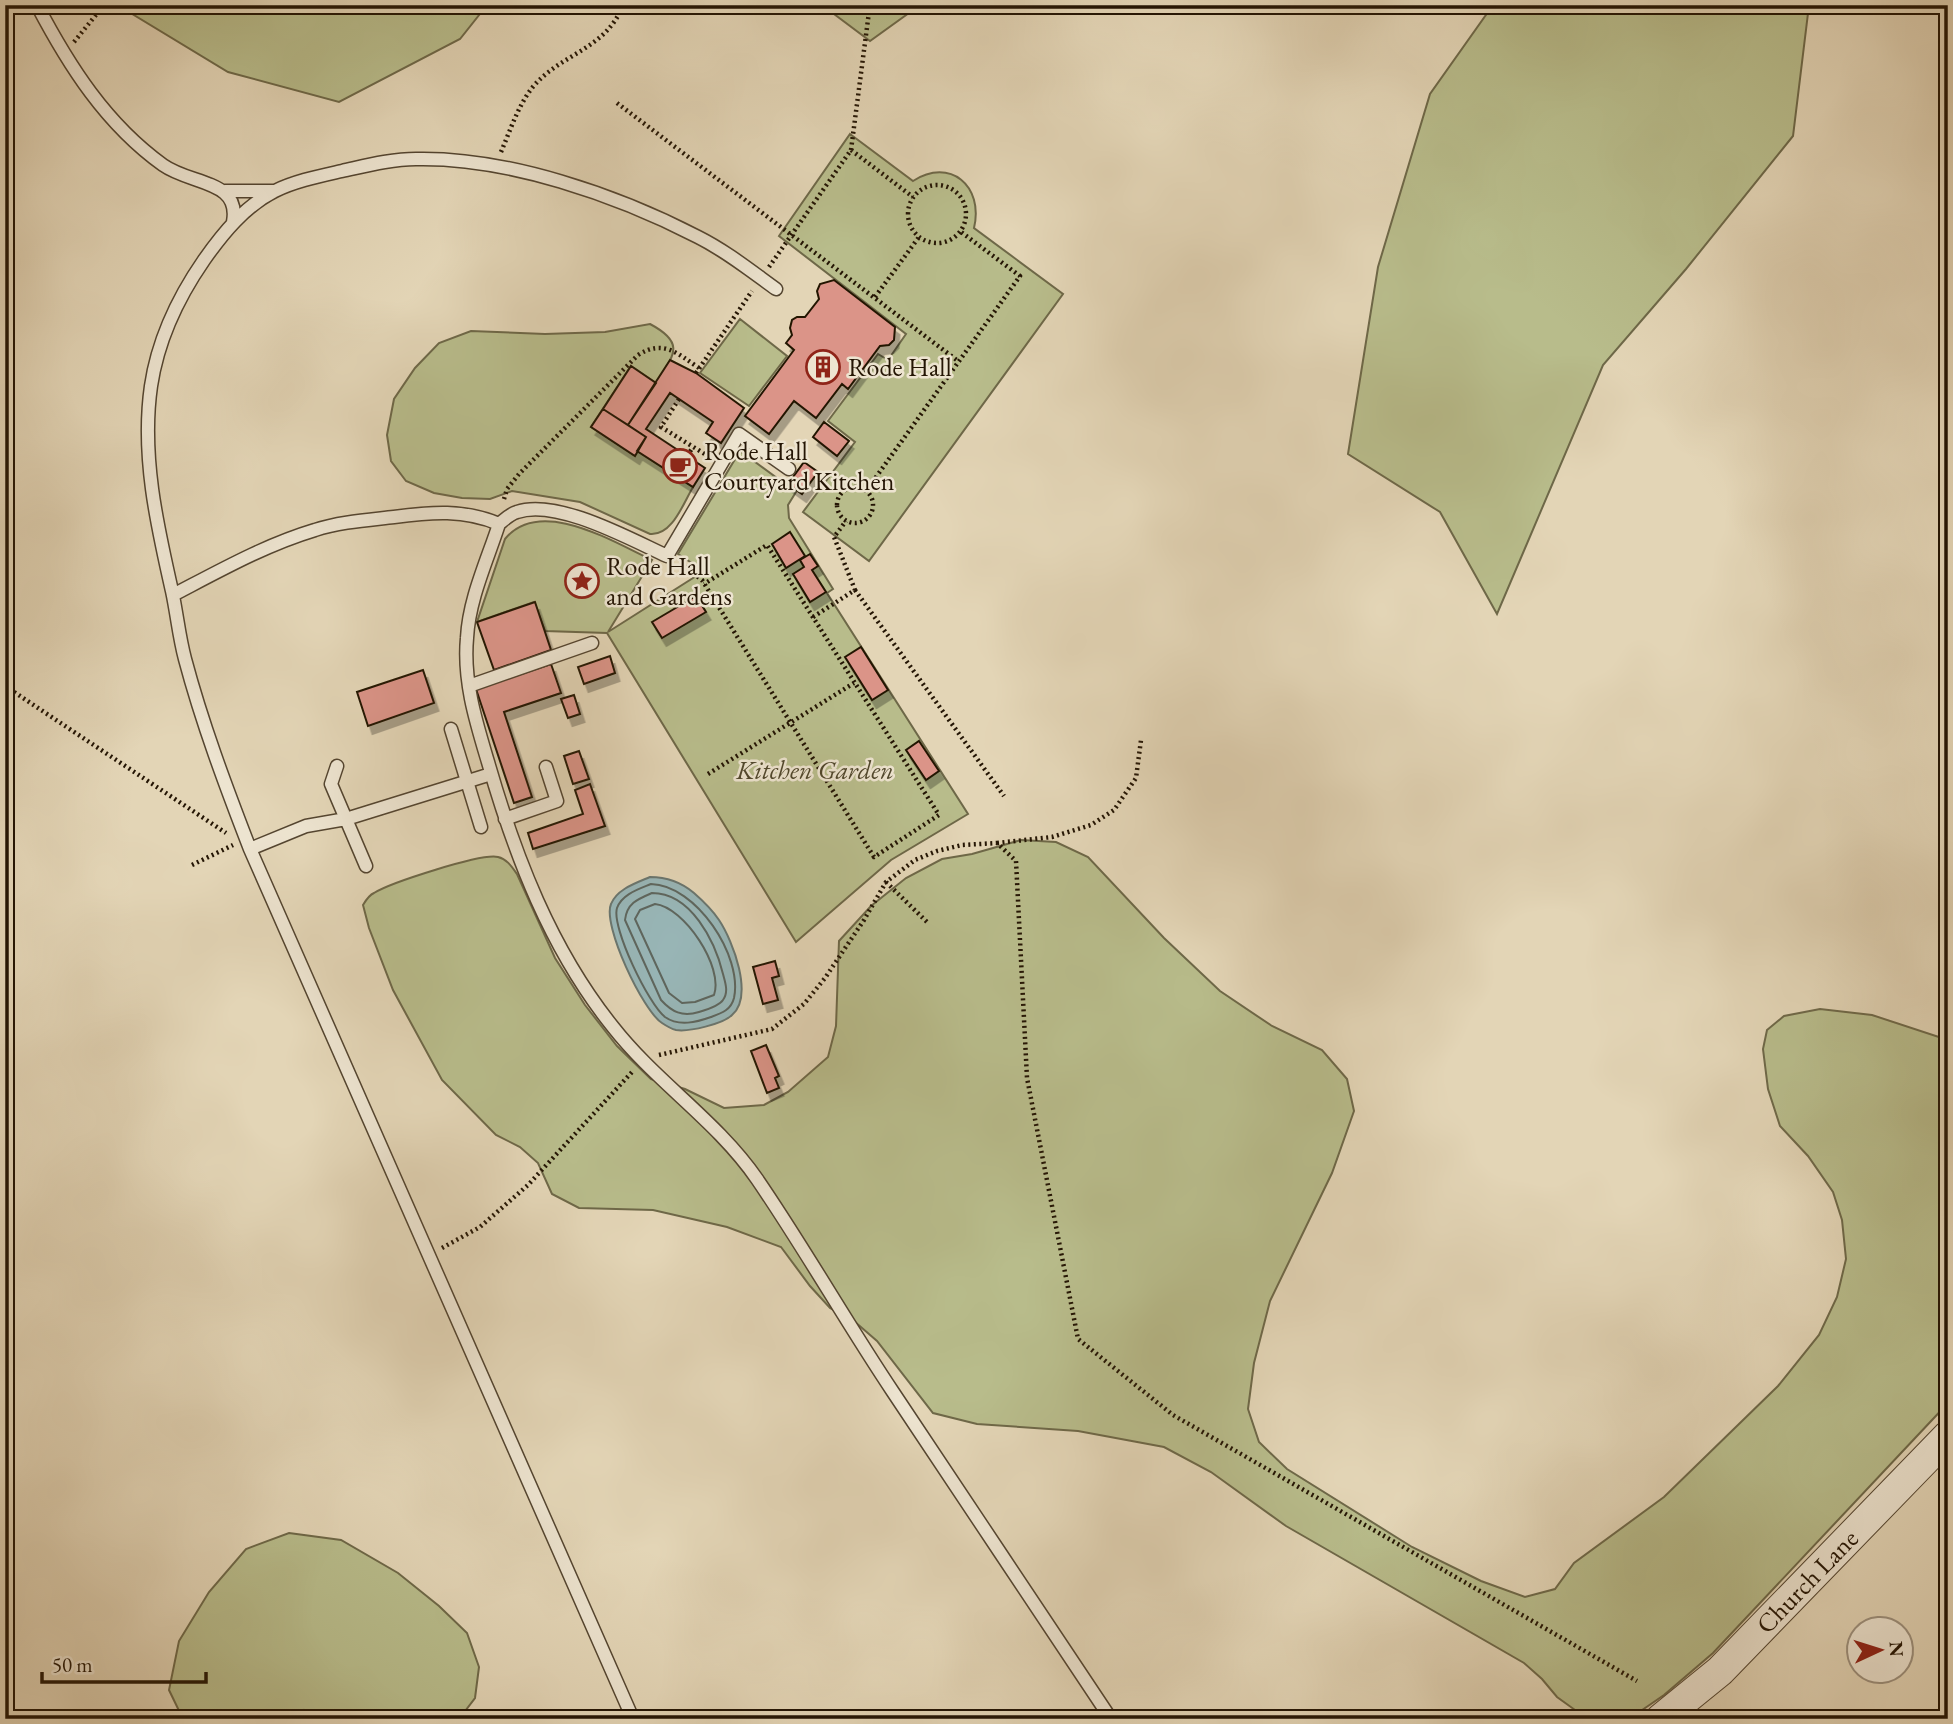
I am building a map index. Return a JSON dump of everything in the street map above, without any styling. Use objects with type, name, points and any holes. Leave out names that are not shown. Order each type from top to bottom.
[{"type":"street","name":"Church Lane","points":[[1661,1719],[1720,1671],[1948,1436]]},
{"type":"lane","points":[[37,5],[63,55],[118,128],[164,166],[225,191],[275,191]]},
{"type":"lane","points":[[632,1719],[250,849],[231,800],[184,657],[154,504],[149,439],[151,387],[163,334],[173,310],[193,276],[233,222],[275,191],[317,177],[370,165],[414,159],[455,160],[548,177],[661,219],[700,237],[776,289]]},
{"type":"lane","points":[[225,191],[234,206],[233,222]]},
{"type":"lane","points":[[789,469],[739,434],[667,556],[571,514],[526,509],[510,515],[499,524],[469,618],[466,640],[475,721],[523,868],[561,948],[588,993],[614,1028],[643,1060],[703,1115],[755,1176],[891,1390],[1111,1719]]},
{"type":"lane","points":[[173,595],[265,548],[317,529],[431,512],[468,514],[499,524]]},
{"type":"lane","points":[[469,686],[592,643]]},
{"type":"lane","points":[[451,729],[481,827]]},
{"type":"lane","points":[[337,766],[331,784],[366,866]]},
{"type":"lane","points":[[505,819],[557,802],[545,768]]},
{"type":"lane","points":[[250,849],[306,826],[346,819],[491,774]]},
{"type":"path","points":[[63,55],[104,5]]},
{"type":"path","points":[[496,166],[512,125],[532,89],[555,68],[604,36],[623,5]]},
{"type":"path","points":[[499,524],[507,489],[638,355],[650,347],[667,348],[697,370],[851,150],[869,12],[874,5]]},
{"type":"path","points":[[617,103],[958,361]]},
{"type":"path","points":[[851,150],[913,197]]},
{"type":"path","points":[[935,185],[954,190],[961,197],[967,214],[961,232],[954,239],[936,244],[919,237],[908,221],[913,197],[925,187],[935,185]]},
{"type":"path","points":[[866,491],[1020,276],[961,232]]},
{"type":"path","points":[[874,297],[919,237]]},
{"type":"path","points":[[679,399],[662,427],[721,464]]},
{"type":"path","points":[[687,456],[693,447]]},
{"type":"path","points":[[855,487],[866,491],[873,501],[868,518],[858,523],[846,521],[839,512],[838,500],[841,495],[855,487]]},
{"type":"path","points":[[846,521],[834,537],[855,590],[1004,796]]},
{"type":"path","points":[[667,556],[698,575],[874,857],[939,816],[767,545],[704,584]]},
{"type":"path","points":[[813,617],[855,590]]},
{"type":"path","points":[[708,774],[854,683]]},
{"type":"path","points":[[5,686],[240,842],[192,865]]},
{"type":"path","points":[[430,1255],[480,1227],[528,1185],[643,1060],[663,1053],[772,1029],[804,1004],[864,920],[886,882],[915,860],[962,845],[1052,837],[1090,825],[1114,810],[1136,778],[1141,740]]},
{"type":"path","points":[[996,843],[1016,861],[1027,1078],[1078,1339],[1173,1415],[1637,1681]]},
{"type":"path","points":[[886,882],[927,922]]},
{"type":"green space","points":[[124,5],[487,5],[460,39],[339,102],[228,72],[129,12]]},
{"type":"green space","points":[[822,5],[920,5],[870,41]]},
{"type":"green space","points":[[1493,5],[1809,5],[1793,136],[1686,269],[1603,365],[1497,614],[1440,512],[1348,454],[1378,267],[1430,94]]},
{"type":"green space","points":[[850,134],[913,181],[927,174],[940,172],[961,180],[969,188],[974,200],[974,228],[1063,294],[869,561],[803,512],[855,442],[828,421],[878,354],[888,360],[906,334],[779,236]]},
{"type":"green space","points":[[740,319],[787,356],[749,406],[700,373]]},
{"type":"green space","points":[[650,324],[669,337],[673,350],[668,365],[656,383],[631,366],[591,427],[634,455],[637,451],[693,487],[676,518],[665,530],[650,534],[580,502],[512,491],[490,499],[434,493],[406,481],[391,461],[387,435],[394,399],[415,368],[439,343],[471,331],[545,334],[605,332]]},
{"type":"green space","name":"Kitchen Garden","points":[[740,451],[796,492],[788,505],[789,518],[833,589],[827,593],[968,814],[891,860],[796,942],[607,633],[545,631],[534,602],[477,622],[505,539],[520,527],[537,522],[557,522],[577,527],[652,560],[608,632],[704,571],[678,554]]},
{"type":"green space","points":[[1021,840],[1056,842],[1088,857],[1164,938],[1220,991],[1272,1026],[1322,1050],[1347,1079],[1354,1111],[1332,1173],[1270,1301],[1254,1363],[1248,1409],[1259,1442],[1287,1469],[1412,1547],[1481,1581],[1525,1597],[1555,1589],[1574,1563],[1664,1497],[1778,1386],[1819,1335],[1837,1297],[1846,1259],[1842,1220],[1833,1192],[1808,1156],[1780,1126],[1768,1089],[1763,1049],[1767,1030],[1784,1016],[1820,1009],[1872,1015],[1948,1040],[1948,1403],[1713,1653],[1664,1695],[1629,1719],[1593,1719],[1557,1697],[1524,1663],[1286,1526],[1211,1472],[1164,1447],[1078,1431],[977,1424],[933,1413],[877,1341],[854,1321],[830,1308],[781,1247],[727,1227],[653,1210],[579,1208],[552,1194],[538,1163],[520,1147],[496,1135],[442,1080],[393,990],[363,905],[372,894],[416,876],[488,857],[501,858],[517,874],[555,958],[585,1005],[617,1046],[651,1079],[685,1089],[724,1108],[764,1105],[788,1092],[828,1057],[836,1026],[839,941],[871,906],[906,878],[942,859],[972,854]]},
{"type":"green space","points":[[289,1533],[341,1540],[398,1573],[467,1633],[479,1667],[475,1698],[459,1719],[320,1719],[304,1710],[292,1719],[183,1719],[169,1690],[179,1641],[209,1592],[246,1549]]},
{"type":"water","points":[[650,877],[673,881],[689,889],[711,909],[724,929],[735,954],[741,982],[738,1006],[728,1018],[697,1029],[674,1029],[654,1015],[635,986],[612,930],[611,904],[622,890]]},
{"type":"building","name":"Rode Hall","points":[[834,280],[895,327],[894,340],[889,345],[880,346],[848,389],[842,384],[816,418],[794,401],[769,434],[745,416],[794,350],[786,343],[792,335],[792,320],[805,317],[819,299],[817,291],[820,284]]},
{"type":"building","points":[[670,360],[696,373],[744,408],[721,443],[706,433],[713,422],[670,393],[646,429],[705,468],[693,487],[637,451],[646,437],[628,425]]},
{"type":"building","points":[[631,366],[656,383],[628,425],[603,409]]},
{"type":"building","points":[[603,409],[646,437],[635,456],[591,427]]},
{"type":"building","points":[[824,422],[849,441],[837,456],[813,437]]},
{"type":"building","points":[[804,462],[818,472],[802,494],[788,484]]},
{"type":"building","points":[[790,532],[805,556],[786,568],[772,544]]},
{"type":"building","points":[[810,554],[818,566],[812,570],[826,592],[810,602],[793,574],[804,567],[800,560]]},
{"type":"building","points":[[696,596],[706,612],[662,638],[652,622]]},
{"type":"building","points":[[535,602],[551,650],[494,670],[477,622]]},
{"type":"building","points":[[861,647],[888,690],[872,700],[845,657]]},
{"type":"building","points":[[610,656],[615,673],[584,684],[578,667]]},
{"type":"building","points":[[551,664],[561,693],[504,712],[532,797],[514,803],[476,689]]},
{"type":"building","points":[[423,670],[434,703],[368,726],[357,692]]},
{"type":"building","points":[[574,695],[580,714],[568,718],[561,699]]},
{"type":"building","points":[[919,741],[939,771],[926,780],[906,750]]},
{"type":"building","points":[[579,751],[589,779],[573,784],[564,756]]},
{"type":"building","points":[[590,784],[605,826],[533,849],[528,833],[583,814],[575,790]]},
{"type":"building","points":[[775,961],[779,976],[772,978],[778,1000],[763,1004],[753,967]]},
{"type":"building","points":[[766,1045],[779,1076],[775,1078],[779,1088],[767,1093],[751,1051]]},
{"type":"place","name":"Rode Hall","points":[[823,367]]},
{"type":"place","name":"Rode Hall Courtyard Kitchen","points":[[680,466]]},
{"type":"place","name":"Rode Hall and Gardens","points":[[582,581]]}]
